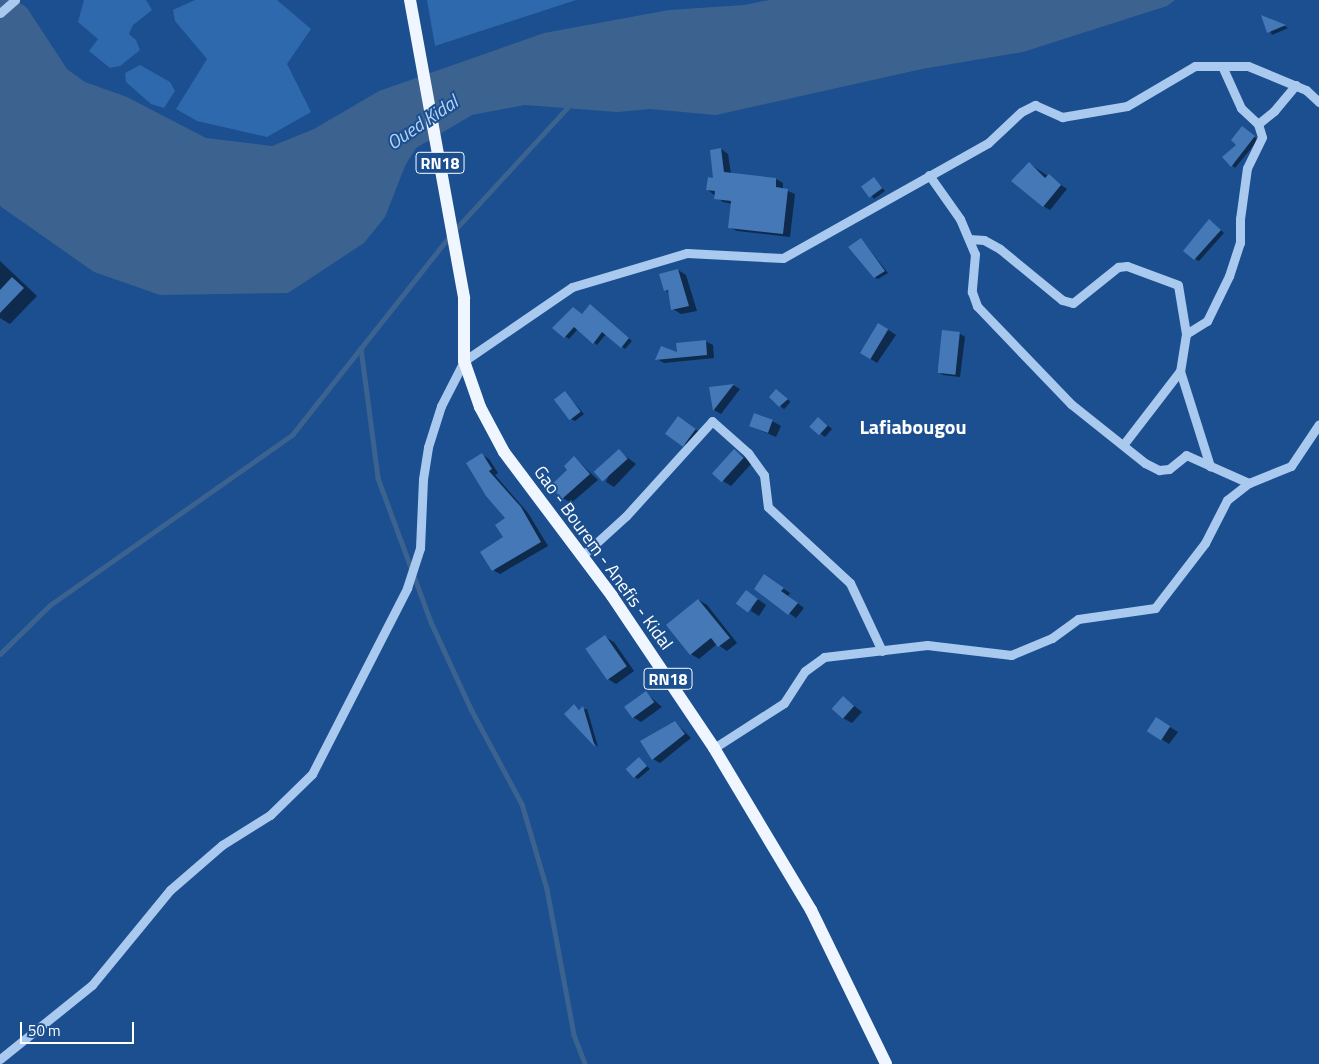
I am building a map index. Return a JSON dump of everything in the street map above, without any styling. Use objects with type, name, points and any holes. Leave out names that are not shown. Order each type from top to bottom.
[{"type":"main road","name":"Gao - Bourem - Anefis - Kidal","points":[[410,0],[413,30],[464,298],[464,361],[480,407],[504,452],[582,556],[714,748],[811,910],[886,1064]]},
{"type":"street","points":[[0,13],[15,0]]},
{"type":"street","points":[[0,1058],[92,985],[170,890],[222,845],[270,814],[312,774],[407,588],[420,548],[423,479],[428,447],[441,406],[464,361],[572,287],[686,253],[783,258],[988,143],[1021,112],[1035,105],[1062,117],[1126,106],[1195,66],[1248,66],[1296,85],[1319,102]]},
{"type":"street","points":[[1186,334],[1207,321],[1229,276],[1240,243],[1240,219],[1247,168],[1262,137],[1258,124],[1241,108],[1222,66]]},
{"type":"street","points":[[1258,124],[1274,111],[1296,85]]},
{"type":"street","points":[[929,175],[960,219],[975,254],[972,292],[976,306],[1071,404],[1123,445],[1159,470],[1169,469],[1186,455],[1249,483]]},
{"type":"street","points":[[969,239],[984,240],[1000,249],[1062,300],[1073,303],[1118,267],[1127,266],[1178,285],[1186,334],[1180,371],[1210,466]]},
{"type":"street","points":[[1123,445],[1180,371]]},
{"type":"street","points":[[582,556],[626,516],[712,421],[748,453],[764,475],[768,507],[850,582],[882,650]]},
{"type":"street","points":[[714,748],[784,703],[805,670],[824,657],[927,644],[1011,655],[1052,638],[1078,618],[1155,608],[1205,543],[1227,500],[1249,483],[1291,466],[1319,424]]},
{"type":"shaded area","points":[[84,0],[146,0],[152,10],[133,25],[129,34],[136,40],[140,50],[120,66],[110,68],[89,51],[98,39],[78,22]]},
{"type":"shaded area","points":[[195,0],[277,0],[311,29],[287,64],[311,112],[267,137],[197,121],[176,109],[207,59],[175,21],[173,10]]},
{"type":"shaded area","points":[[427,0],[576,0],[435,46]]},
{"type":"shaded area","points":[[140,65],[170,82],[175,91],[164,108],[151,104],[126,82],[125,73]]},
{"type":"water","name":"Oued Kidal","points":[[0,0],[16,0],[27,8],[67,69],[85,82],[127,97],[206,138],[272,146],[314,129],[379,91],[544,33],[669,10],[744,5],[769,0],[1175,0],[1167,6],[1023,52],[922,69],[716,115],[650,109],[617,112],[525,105],[472,115],[416,148],[405,166],[385,217],[364,243],[288,293],[160,295],[94,272],[0,206]]},
{"type":"building","points":[[1261,15],[1286,25],[1267,33]]},
{"type":"building","points":[[1242,126],[1255,136],[1231,167],[1222,157],[1236,145],[1231,140]]},
{"type":"building","points":[[721,148],[724,172],[776,178],[776,187],[788,189],[783,234],[728,228],[731,201],[714,199],[715,191],[706,190],[708,177],[713,178],[710,150]]},
{"type":"building","points":[[1029,162],[1045,178],[1049,174],[1061,185],[1043,207],[1011,181]]},
{"type":"building","points":[[874,177],[882,188],[869,198],[861,186]]},
{"type":"building","points":[[1209,219],[1221,230],[1194,260],[1183,251]]},
{"type":"building","points":[[861,238],[885,271],[874,278],[848,247]]},
{"type":"building","points":[[678,269],[689,306],[671,310],[668,290],[664,291],[659,274]]},
{"type":"building","points":[[12,277],[24,288],[0,313],[0,290]]},
{"type":"building","points":[[590,304],[629,338],[621,348],[602,332],[593,344],[574,327],[564,338],[552,328],[573,307],[582,314]]},
{"type":"building","points":[[878,323],[888,329],[870,359],[860,353]]},
{"type":"building","points":[[942,330],[960,332],[955,375],[938,373]]},
{"type":"building","points":[[706,340],[707,355],[655,360],[661,346],[677,352],[676,343]]},
{"type":"building","points":[[734,384],[713,411],[709,387]]},
{"type":"building","points":[[776,389],[788,399],[779,407],[769,397]]},
{"type":"building","points":[[565,391],[581,412],[569,420],[554,399]]},
{"type":"building","points":[[754,413],[773,420],[768,433],[749,426]]},
{"type":"building","points":[[678,416],[696,429],[683,447],[665,434]]},
{"type":"building","points":[[818,417],[828,426],[819,435],[809,427]]},
{"type":"building","points":[[619,449],[628,459],[602,481],[594,472]]},
{"type":"building","points":[[734,449],[744,458],[722,482],[712,474]]},
{"type":"building","points":[[482,453],[492,469],[489,471],[521,507],[541,542],[492,571],[480,552],[503,537],[495,525],[505,518],[486,496],[466,463]]},
{"type":"building","points":[[574,456],[590,474],[562,499],[550,486],[567,470],[564,466]]},
{"type":"building","points":[[764,574],[784,588],[781,591],[798,603],[788,615],[754,589]]},
{"type":"building","points":[[746,590],[758,599],[748,613],[736,604]]},
{"type":"building","points":[[698,599],[730,638],[718,647],[711,638],[690,655],[666,625]]},
{"type":"building","points":[[605,635],[627,666],[607,680],[585,649]]},
{"type":"building","points":[[646,691],[654,702],[632,718],[624,707]]},
{"type":"building","points":[[843,696],[854,706],[843,719],[832,709]]},
{"type":"building","points":[[574,704],[579,710],[583,706],[595,747],[564,714]]},
{"type":"building","points":[[1156,717],[1170,726],[1161,741],[1147,731]]},
{"type":"building","points":[[675,721],[685,734],[652,760],[640,741]]},
{"type":"building","points":[[639,757],[647,766],[634,778],[626,769]]},
{"type":"waterway","points":[[0,654],[50,605],[292,435],[453,232],[567,108]]},
{"type":"waterway","points":[[361,348],[378,478],[431,622],[471,709],[522,804],[547,889],[574,1035],[585,1064]]},
{"type":"district","name":"Lafiabougou","points":[[913,426]]}]
